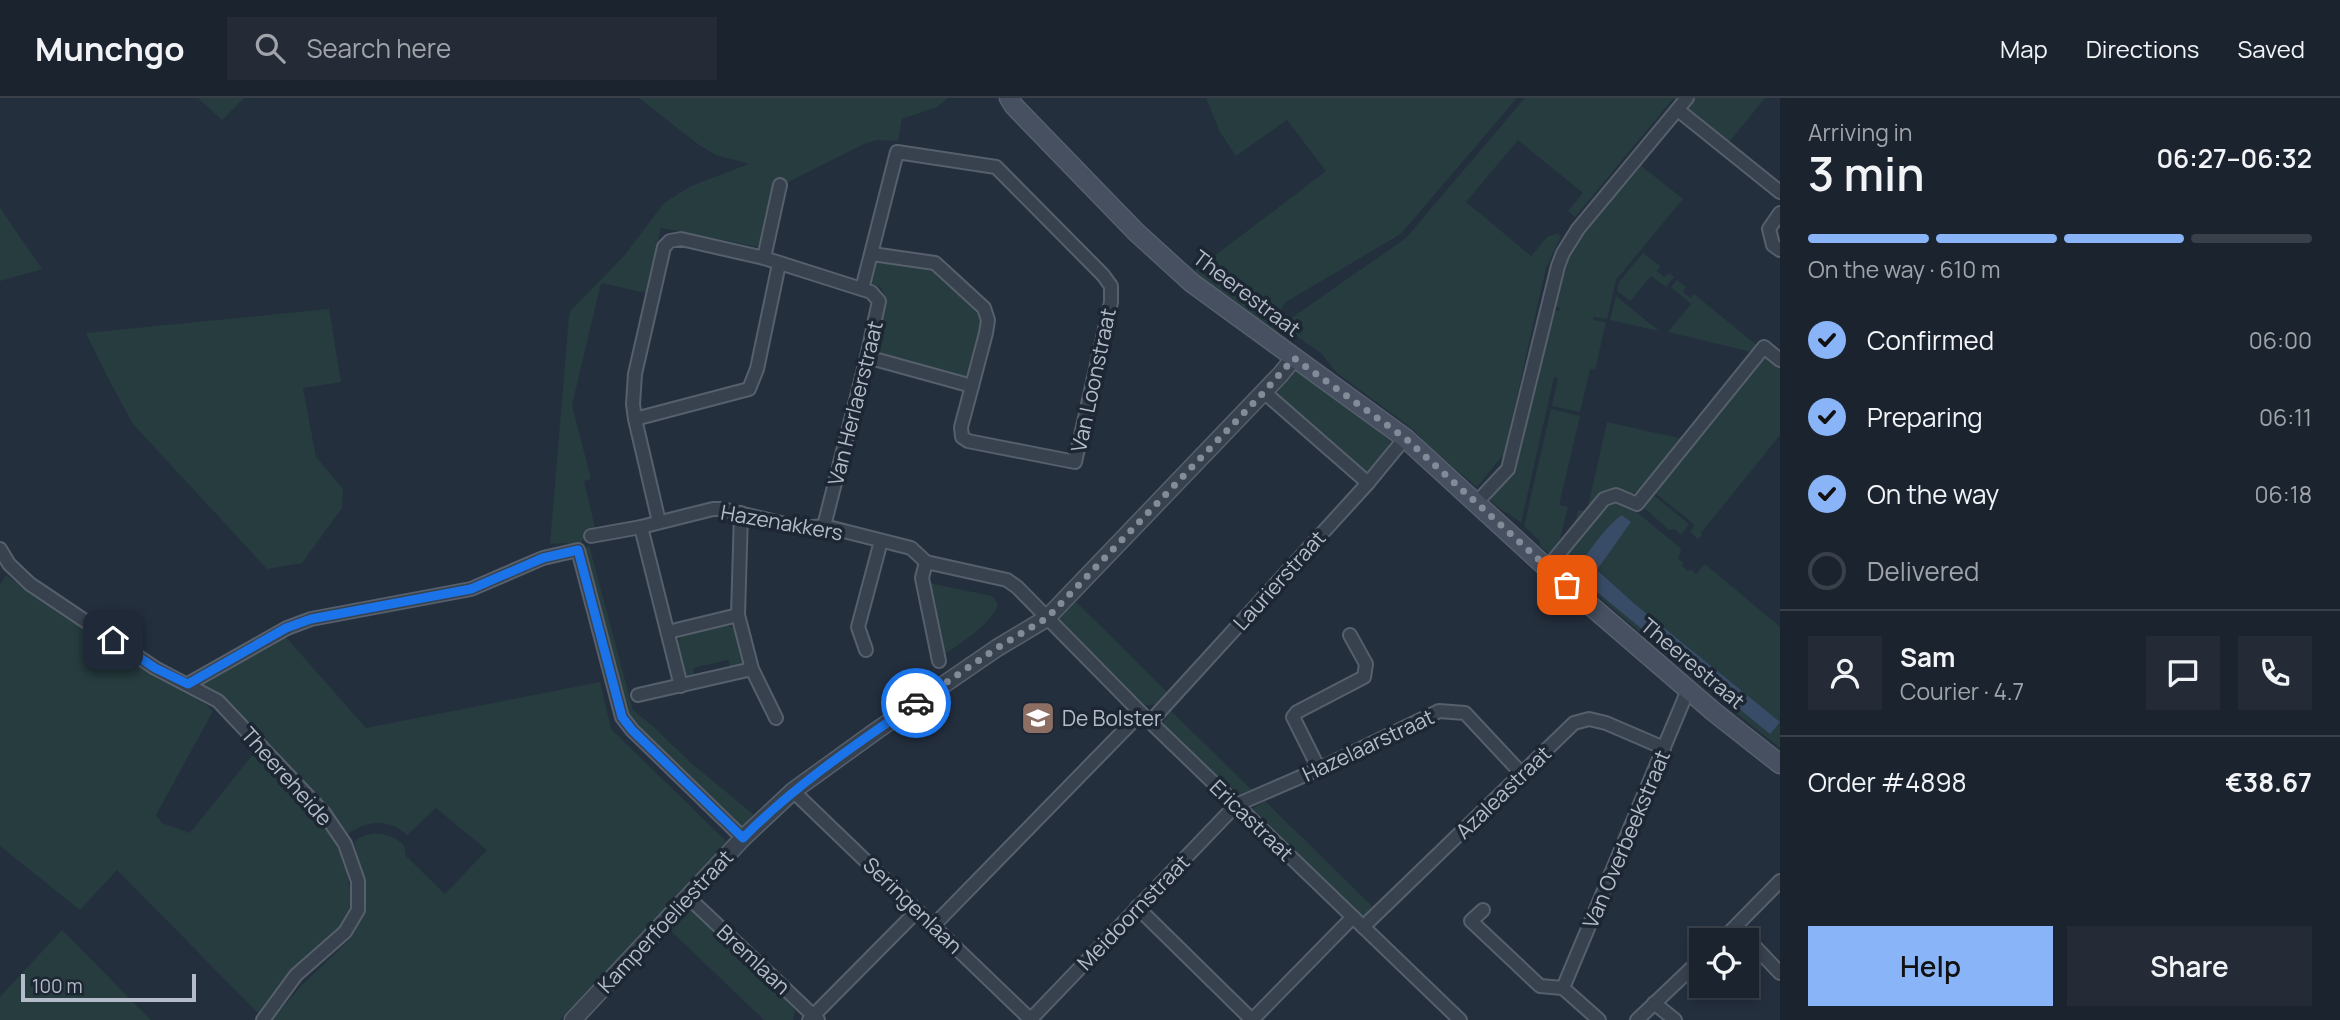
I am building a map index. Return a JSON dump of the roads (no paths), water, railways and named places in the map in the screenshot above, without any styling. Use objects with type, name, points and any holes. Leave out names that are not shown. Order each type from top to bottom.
[{"type":"main road","name":"Theerestraat","points":[[1009,98],[1136,232],[1192,282],[1405,438],[1547,568],[1688,690],[1780,764]]},
{"type":"street","points":[[1477,502],[1508,468],[1563,253],[1578,229],[1687,98]]},
{"type":"street","points":[[1678,110],[1780,192]]},
{"type":"street","name":"Van Loonstraat","points":[[872,254],[897,152],[996,167],[1103,275],[1111,286],[1111,302],[1075,463],[968,441],[962,437],[961,427],[972,386]]},
{"type":"street","points":[[764,258],[780,186]]},
{"type":"street","points":[[1780,213],[1769,229],[1773,245],[1780,250]]},
{"type":"street","points":[[659,522],[635,419],[635,374],[664,247],[670,241],[681,239],[764,258],[862,289],[872,254],[935,263],[984,308],[988,320],[986,333],[972,386],[867,357]]},
{"type":"street","points":[[635,419],[749,388],[757,369],[779,264]]},
{"type":"street","name":"Van Herlaerstraat","points":[[824,526],[867,357],[878,301],[871,292],[862,289]]},
{"type":"street","points":[[1547,568],[1604,499],[1616,495],[1637,504],[1765,347],[1779,356]]},
{"type":"street","name":"Kamperfoeliestraat","points":[[574,1020],[743,838],[793,790],[975,663],[1047,618],[1294,358]]},
{"type":"street","points":[[1264,392],[1368,483]]},
{"type":"street","name":"Laurierstraat","points":[[934,925],[1146,717],[1368,483],[1405,438]]},
{"type":"street","name":"Hazenakkers","points":[[591,536],[713,509],[802,528],[824,526],[911,548],[926,562],[1007,580],[1047,618]]},
{"type":"street","points":[[741,513],[738,615],[752,669],[776,718]]},
{"type":"street","points":[[640,527],[681,686]]},
{"type":"street","points":[[866,650],[858,627],[881,541]]},
{"type":"street","name":"Theereheide","points":[[0,549],[9,564],[30,584],[155,668],[218,701],[324,813],[345,844],[358,881],[358,911],[345,932],[296,975],[262,1020]]},
{"type":"street","points":[[188,684],[286,628],[311,619],[471,589],[543,558],[578,550],[622,717],[632,730],[743,838]]},
{"type":"street","points":[[926,562],[922,578],[939,661]]},
{"type":"street","points":[[667,632],[738,615]]},
{"type":"street","name":"Ericastraat","points":[[1047,618],[1236,805],[1460,1020]]},
{"type":"street","points":[[1319,769],[1293,717],[1297,712],[1364,677],[1366,664],[1350,635]]},
{"type":"street","points":[[638,695],[752,669]]},
{"type":"street","name":"Van Overbeekstraat","points":[[1563,988],[1688,690]]},
{"type":"street","name":"Hazelaarstraat","points":[[1236,805],[1319,769],[1439,711],[1465,713],[1522,774]]},
{"type":"street","name":"Azaleastraat","points":[[1363,927],[1574,723],[1589,719],[1606,723],[1664,748]]},
{"type":"street","name":"Seringenlaan","points":[[793,790],[1031,1019]]},
{"type":"street","name":"Meidoornstraat","points":[[1031,1019],[1236,805]]},
{"type":"street","points":[[1780,881],[1736,927],[1780,973]]},
{"type":"street","name":"Bremlaan","points":[[689,898],[813,1019]]},
{"type":"street","points":[[1137,907],[1252,1020],[1353,917]]},
{"type":"street","points":[[1483,910],[1471,921],[1482,932],[1539,986],[1563,988],[1599,1020]]},
{"type":"street","points":[[813,1019],[917,911]]},
{"type":"street","points":[[1637,1020],[1689,970]]},
{"type":"street","points":[[1654,1003],[1675,1020]]},
{"type":"water","points":[[1622,515],[1631,522],[1598,571],[1780,722],[1770,734],[1581,579],[1578,572],[1585,557]]},
{"type":"place","name":"De Bolster","points":[[1038,718]]}]
